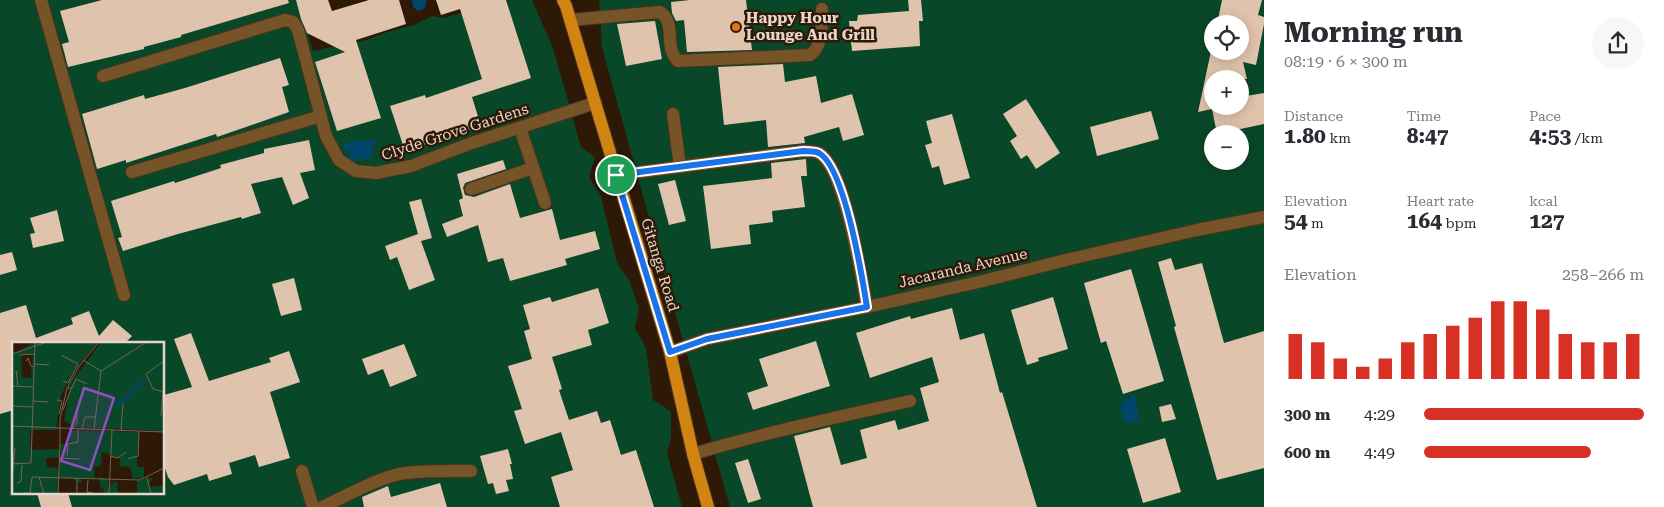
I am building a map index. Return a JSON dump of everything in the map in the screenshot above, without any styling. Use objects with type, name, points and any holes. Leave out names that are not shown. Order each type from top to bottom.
[{"type":"main road","name":"Gitanga Road","points":[[565,2],[670,352],[693,454],[708,507]]},
{"type":"street","points":[[41,0],[124,295]]},
{"type":"street","points":[[570,20],[660,12],[665,15],[669,23],[671,48],[678,61],[810,54],[815,51],[819,44],[822,9]]},
{"type":"street","name":"Clyde Grove Gardens","points":[[103,76],[285,20],[293,22],[298,30],[326,136],[339,160],[356,171],[376,173],[411,166],[468,144],[595,103]]},
{"type":"street","points":[[673,114],[680,167]]},
{"type":"street","points":[[132,172],[321,116]]},
{"type":"street","points":[[520,128],[545,203]]},
{"type":"street","points":[[616,175],[803,151],[818,152],[829,164],[842,192],[867,307]]},
{"type":"street","points":[[471,189],[533,168]]},
{"type":"street","name":"Jacaranda Avenue","points":[[670,352],[707,339],[867,307],[1197,230],[1264,217]]},
{"type":"street","points":[[693,454],[821,420],[910,401]]},
{"type":"street","points":[[302,471],[312,507]]},
{"type":"street","points":[[322,507],[376,482],[403,473],[471,471]]},
{"type":"green space","points":[[0,0],[297,0],[313,51],[366,40],[414,25],[432,16],[443,18],[509,0],[532,0],[553,48],[581,147],[595,157],[589,177],[601,196],[617,263],[629,280],[639,308],[635,328],[646,348],[653,400],[671,411],[671,437],[667,453],[682,507],[0,507]]},
{"type":"green space","points":[[599,0],[1264,0],[1264,507],[730,507],[602,47]]},
{"type":"water","points":[[412,0],[427,0],[424,9],[418,11],[413,7]]},
{"type":"water","points":[[372,138],[376,143],[372,146],[373,154],[367,160],[356,157],[356,161],[349,162],[347,155],[352,153],[352,150],[348,152],[343,148],[344,144],[362,139],[368,142]]},
{"type":"water","points":[[1133,395],[1136,398],[1139,420],[1129,424],[1123,420],[1120,407],[1126,398]]},
{"type":"building","points":[[102,0],[288,0],[289,3],[181,35],[181,37],[144,47],[144,49],[68,67],[62,44],[69,42],[60,11]]},
{"type":"building","points":[[296,0],[328,0],[332,11],[369,0],[399,0],[406,24],[356,40],[381,118],[337,131],[315,62],[345,52],[307,33]]},
{"type":"building","points":[[436,0],[506,0],[531,78],[472,97],[481,126],[405,151],[390,106],[425,95],[426,98],[482,79],[460,9],[441,15]]},
{"type":"building","name":"Happy Hour Lounge And Grill","points":[[746,0],[752,50],[687,52],[684,20],[676,21],[672,13],[671,2]]},
{"type":"building","points":[[908,0],[921,0],[923,21],[919,21],[920,46],[852,51],[849,21],[857,21],[858,15],[909,11]]},
{"type":"building","points":[[1222,0],[1262,0],[1258,15],[1264,17],[1264,24],[1256,65],[1243,62],[1245,70],[1207,70],[1209,60],[1249,60],[1249,15],[1219,15]]},
{"type":"building","points":[[655,21],[662,59],[626,66],[617,24]]},
{"type":"building","points":[[280,58],[289,85],[282,87],[289,112],[217,137],[216,134],[126,163],[126,160],[97,169],[82,114],[144,95],[145,99],[185,88]]},
{"type":"building","points":[[783,64],[785,82],[816,76],[821,103],[852,94],[864,135],[843,141],[839,127],[804,137],[805,143],[768,147],[766,120],[724,125],[718,67]]},
{"type":"building","points":[[1204,84],[1204,111],[1198,112]]},
{"type":"building","points":[[1264,93],[1264,124],[1249,127],[1249,125],[1215,125],[1213,115],[1249,115],[1249,96]]},
{"type":"building","points":[[1026,99],[1060,153],[1036,169],[1027,155],[1021,159],[1010,141],[1017,136],[1003,114]]},
{"type":"building","points":[[1151,111],[1159,139],[1097,156],[1090,127]]},
{"type":"building","points":[[952,114],[970,178],[944,185],[939,166],[932,168],[925,145],[932,143],[926,121]]},
{"type":"building","points":[[309,140],[315,170],[300,173],[309,198],[293,205],[282,177],[251,184],[261,213],[178,234],[123,251],[118,238],[122,237],[111,201],[221,168],[220,165],[264,153],[264,149]]},
{"type":"building","points":[[806,159],[807,176],[801,176],[805,207],[772,211],[773,222],[749,225],[751,244],[711,249],[703,186],[772,178],[771,163]]},
{"type":"building","points":[[503,160],[506,169],[465,183],[463,188],[465,195],[474,197],[510,184],[520,218],[552,209],[560,240],[595,231],[600,249],[565,259],[567,265],[510,281],[503,258],[488,262],[478,225],[447,237],[442,224],[463,216],[459,200],[463,198],[457,174]]},
{"type":"building","points":[[675,180],[686,221],[669,225],[658,184]]},
{"type":"building","points":[[421,199],[432,238],[421,241],[435,280],[409,290],[397,257],[390,260],[385,246],[418,234],[409,202]]},
{"type":"building","points":[[57,210],[64,241],[33,248],[30,234],[35,233],[30,218]]},
{"type":"building","points":[[12,252],[17,270],[0,275],[0,255]]},
{"type":"building","points":[[1171,258],[1175,270],[1202,263],[1224,343],[1264,331],[1264,468],[1217,480],[1174,327],[1176,326],[1158,262]]},
{"type":"building","points":[[1131,269],[1164,381],[1123,394],[1106,341],[1101,343],[1084,283]]},
{"type":"building","points":[[294,278],[302,310],[281,316],[272,284]]},
{"type":"building","points":[[598,288],[609,323],[588,330],[592,345],[552,357],[562,389],[559,390],[569,420],[597,411],[601,423],[610,420],[621,455],[636,450],[654,507],[560,507],[551,477],[573,470],[561,432],[525,444],[514,411],[522,409],[508,366],[532,359],[524,331],[530,329],[523,305],[550,297],[552,302]]},
{"type":"building","points":[[1053,297],[1068,349],[1038,358],[1039,361],[1027,365],[1011,310]]},
{"type":"building","points":[[26,305],[36,338],[73,324],[71,318],[89,311],[99,336],[113,320],[132,336],[126,342],[12,342],[12,411],[0,414],[0,313]]},
{"type":"building","points":[[952,308],[960,340],[984,333],[1000,393],[1002,392],[1037,507],[813,507],[794,436],[830,427],[841,465],[867,458],[860,430],[895,420],[898,430],[929,421],[920,388],[939,382],[932,357],[870,378],[856,333],[910,316],[911,319]]},
{"type":"building","points":[[191,333],[209,381],[271,362],[269,358],[289,351],[300,382],[270,392],[290,458],[259,467],[255,455],[229,463],[232,474],[209,481],[207,474],[174,485],[168,477],[165,468],[165,395],[192,387],[174,339]]},
{"type":"building","points":[[816,341],[830,386],[753,410],[747,393],[768,386],[759,359]]},
{"type":"building","points":[[404,344],[417,376],[390,387],[383,369],[368,375],[362,359]]},
{"type":"building","points":[[1171,404],[1176,419],[1162,422],[1159,407]]},
{"type":"building","points":[[1165,438],[1181,492],[1143,503],[1127,449]]},
{"type":"building","points":[[508,449],[513,479],[506,480],[509,491],[496,494],[493,483],[488,484],[480,456]]},
{"type":"building","points":[[748,459],[761,499],[748,503],[735,463]]},
{"type":"building","points":[[440,483],[447,507],[364,507],[362,497],[388,486],[391,497]]},
{"type":"building","points":[[37,494],[68,494],[72,507],[41,507]]},
{"type":"place","name":"Happy Hour Lounge And Grill","points":[[736,27]]},
{"type":"route","points":[[803,151],[818,152],[829,164],[842,192],[867,307],[707,339],[670,352],[616,175],[803,151]]}]
